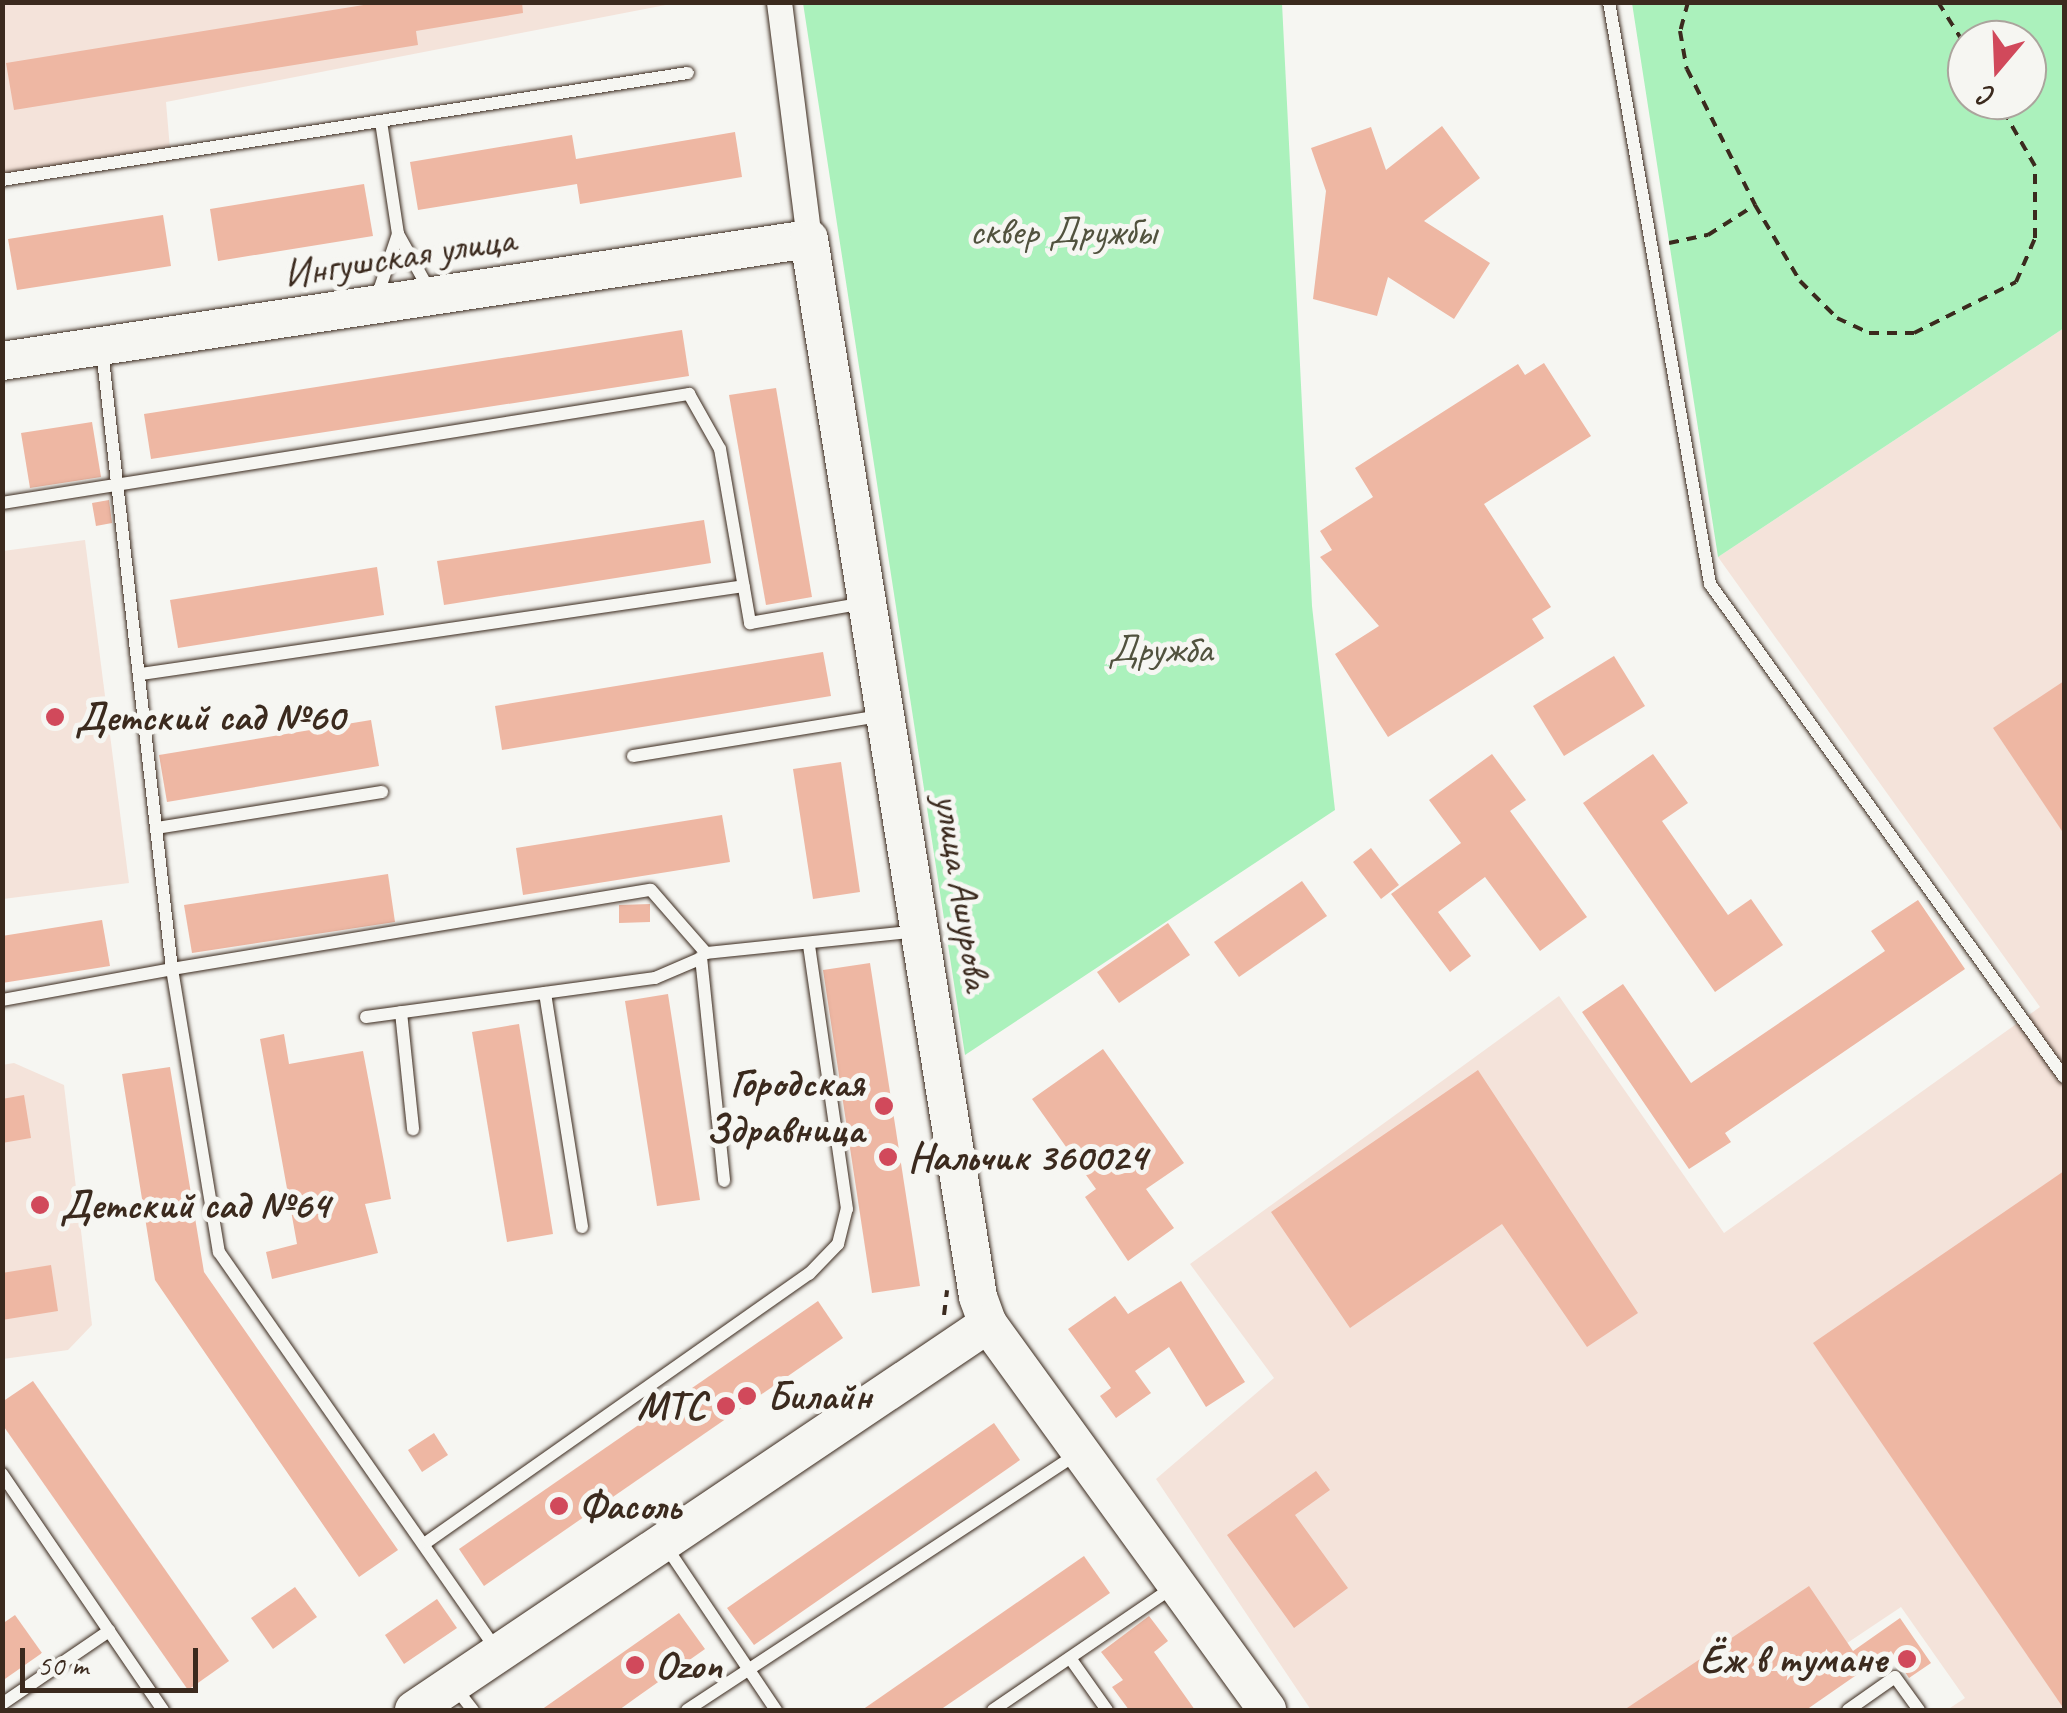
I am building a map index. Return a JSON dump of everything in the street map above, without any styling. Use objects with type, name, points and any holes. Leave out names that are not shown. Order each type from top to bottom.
[{"type":"street","name":"улица Ашурова","points":[[779,2],[808,239],[988,1324],[1267,1710]]},
{"type":"street","name":"Ингушская улица","points":[[2,362],[808,239]]},
{"type":"street","points":[[414,1710],[462,1697],[498,1653],[661,1539],[988,1324]]},
{"type":"lane","points":[[1609,2],[1710,584],[2064,1078]]},
{"type":"lane","points":[[2,180],[688,73]]},
{"type":"lane","points":[[381,122],[398,234],[432,296]]},
{"type":"lane","points":[[374,306],[398,234]]},
{"type":"lane","points":[[101,346],[172,969],[219,1252],[427,1542],[498,1653]]},
{"type":"lane","points":[[2,503],[689,394],[720,450],[750,623],[870,602]]},
{"type":"lane","points":[[141,674],[744,586]]},
{"type":"lane","points":[[633,756],[889,715]]},
{"type":"lane","points":[[157,828],[382,792]]},
{"type":"lane","points":[[2,1000],[651,890],[702,957],[724,1181]]},
{"type":"lane","points":[[366,1017],[655,978],[702,957],[925,930]]},
{"type":"lane","points":[[427,1542],[809,1274],[838,1244],[847,1209],[809,944]]},
{"type":"lane","points":[[545,993],[582,1227]]},
{"type":"lane","points":[[401,1012],[413,1129]]},
{"type":"lane","points":[[687,1710],[1082,1450]]},
{"type":"lane","points":[[2,1474],[163,1710]]},
{"type":"lane","points":[[661,1539],[776,1710]]},
{"type":"lane","points":[[993,1710],[1178,1584]]},
{"type":"lane","points":[[2,1704],[109,1631]]},
{"type":"lane","points":[[1070,1658],[1107,1710]]},
{"type":"lane","points":[[1848,1710],[1895,1677],[1919,1710]]},
{"type":"path","points":[[1688,2],[1680,31],[1687,69],[1754,205],[1800,282],[1837,318],[1870,333],[1914,333],[2016,282],[2035,238],[2035,166],[2009,120]]},
{"type":"path","points":[[1651,246],[1708,235],[1754,205]]},
{"type":"shaded area","points":[[2,3],[676,3],[166,102],[171,161],[3,182]]},
{"type":"shaded area","points":[[2064,328],[2064,1710],[1947,1710],[1965,1698],[1901,1607],[1747,1710],[1311,1710],[1156,1479],[1274,1378],[1190,1264],[1559,996],[1724,1233],[2040,1007],[1718,557]]},
{"type":"shaded area","name":"Детский сад №60","points":[[85,540],[129,883],[3,899],[3,551]]},
{"type":"shaded area","name":"Детский сад №64","points":[[14,1063],[64,1085],[92,1325],[68,1350],[3,1359],[2,1065]]},
{"type":"green space","name":"сквер Дружбы","points":[[803,3],[1282,3],[1312,606],[1335,810],[965,1055]]},
{"type":"green space","points":[[1632,3],[2064,3],[2064,328],[1718,557]]},
{"type":"building","points":[[382,2],[522,2],[523,13],[416,31],[418,45],[14,110],[6,63]]},
{"type":"building","points":[[1442,126],[1480,178],[1424,221],[1490,263],[1454,319],[1388,277],[1377,316],[1313,299],[1326,191],[1311,148],[1371,127],[1386,170]]},
{"type":"building","points":[[735,132],[742,177],[580,204],[577,184],[418,210],[410,162],[572,135],[576,159]]},
{"type":"building","points":[[364,184],[373,236],[218,261],[210,209]]},
{"type":"building","points":[[163,215],[171,266],[17,290],[8,239]]},
{"type":"building","points":[[682,330],[689,376],[151,459],[144,414]]},
{"type":"building","points":[[1544,363],[1591,436],[1484,504],[1551,607],[1532,619],[1544,638],[1388,737],[1335,654],[1379,626],[1320,557],[1332,550],[1320,531],[1373,497],[1355,468],[1518,364],[1525,375]]},
{"type":"building","points":[[776,388],[812,597],[766,605],[729,395]]},
{"type":"building","points":[[92,422],[101,477],[30,488],[21,433]]},
{"type":"building","points":[[109,500],[112,523],[96,526],[92,503]]},
{"type":"building","points":[[704,520],[711,563],[444,605],[437,561]]},
{"type":"building","points":[[377,567],[384,615],[178,648],[170,600]]},
{"type":"building","points":[[823,652],[831,696],[502,750],[495,706]]},
{"type":"building","points":[[1614,656],[1645,706],[1564,756],[1533,706]]},
{"type":"building","points":[[2064,681],[2064,834],[1993,728]]},
{"type":"building","points":[[371,720],[379,766],[167,802],[159,755]]},
{"type":"building","points":[[1492,754],[1526,800],[1510,811],[1587,917],[1540,951],[1485,877],[1438,912],[1471,956],[1450,972],[1391,894],[1461,843],[1429,800]]},
{"type":"building","points":[[1653,754],[1688,803],[1662,821],[1728,915],[1751,899],[1783,945],[1715,992],[1583,803]]},
{"type":"building","points":[[841,762],[860,892],[813,899],[793,769]]},
{"type":"building","points":[[722,815],[730,862],[523,895],[516,848]]},
{"type":"building","points":[[1371,848],[1399,885],[1381,899],[1353,862]]},
{"type":"building","points":[[388,874],[395,922],[192,953],[184,905]]},
{"type":"building","points":[[1302,881],[1327,916],[1239,977],[1214,942]]},
{"type":"building","points":[[1918,900],[1965,969],[1725,1133],[1731,1142],[1689,1169],[1582,1012],[1623,984],[1691,1083],[1885,951],[1871,931]]},
{"type":"building","points":[[650,904],[650,922],[619,923],[619,905]]},
{"type":"building","points":[[102,920],[110,966],[2,983],[2,936]]},
{"type":"building","points":[[1168,923],[1190,955],[1119,1003],[1097,972]]},
{"type":"building","points":[[870,963],[920,1286],[872,1293],[823,970]]},
{"type":"building","points":[[668,994],[700,1200],[657,1206],[625,1001]]},
{"type":"building","points":[[519,1024],[553,1234],[507,1242],[472,1032]]},
{"type":"building","points":[[284,1034],[289,1064],[363,1051],[391,1199],[365,1204],[378,1253],[272,1279],[266,1252],[297,1244],[260,1039]]},
{"type":"building","points":[[1103,1049],[1184,1163],[1146,1189],[1174,1228],[1128,1261],[1085,1197],[1096,1189],[1032,1099]]},
{"type":"building","points":[[170,1067],[204,1272],[398,1550],[359,1577],[155,1280],[122,1074]]},
{"type":"building","points":[[1478,1070],[1638,1313],[1587,1347],[1502,1224],[1350,1328],[1271,1212]]},
{"type":"building","points":[[24,1095],[31,1138],[2,1143],[2,1099]]},
{"type":"building","points":[[2064,1171],[2064,1709],[1813,1343]]},
{"type":"building","points":[[51,1265],[58,1311],[2,1320],[2,1273]]},
{"type":"building","points":[[1181,1281],[1245,1382],[1206,1407],[1169,1347],[1135,1371],[1151,1393],[1116,1418],[1100,1396],[1111,1388],[1068,1329],[1115,1296],[1128,1314]]},
{"type":"building","points":[[818,1301],[843,1338],[484,1586],[459,1549]]},
{"type":"building","points":[[33,1381],[229,1661],[188,1690],[2,1424],[2,1402]]},
{"type":"building","points":[[994,1423],[1020,1460],[754,1645],[727,1608]]},
{"type":"building","points":[[434,1433],[448,1455],[422,1472],[408,1450]]},
{"type":"building","points":[[1316,1471],[1330,1490],[1295,1515],[1348,1588],[1294,1628],[1227,1535]]},
{"type":"building","points":[[1084,1556],[1110,1593],[940,1710],[862,1710]]},
{"type":"building","points":[[1809,1586],[1853,1651],[1900,1618],[1931,1663],[1909,1678],[1891,1651],[1806,1710],[1624,1710]]},
{"type":"building","points":[[295,1587],[317,1617],[273,1649],[251,1618]]},
{"type":"building","points":[[437,1599],[457,1628],[404,1664],[385,1635]]},
{"type":"building","points":[[679,1613],[705,1649],[619,1710],[541,1710]]},
{"type":"building","points":[[15,1615],[42,1653],[2,1681],[2,1624]]},
{"type":"building","points":[[1149,1616],[1168,1641],[1154,1652],[1195,1710],[1129,1710],[1112,1687],[1123,1680],[1101,1652]]},
{"type":"place","name":"Детский сад №60","points":[[55,717]]},
{"type":"place","name":"Городская Здравница","points":[[884,1106]]},
{"type":"place","name":"Нальчик 360024","points":[[888,1157]]},
{"type":"place","name":"Детский сад №64","points":[[40,1205]]},
{"type":"place","name":"Билайн","points":[[747,1396]]},
{"type":"place","name":"МТС","points":[[726,1406]]},
{"type":"place","name":"Фасоль","points":[[559,1506]]},
{"type":"place","name":"Ёж в тумане","points":[[1907,1659]]},
{"type":"place","name":"Ozon","points":[[635,1665]]},
{"type":"park label","name":"Дружба","points":[[1160,649]]}]
